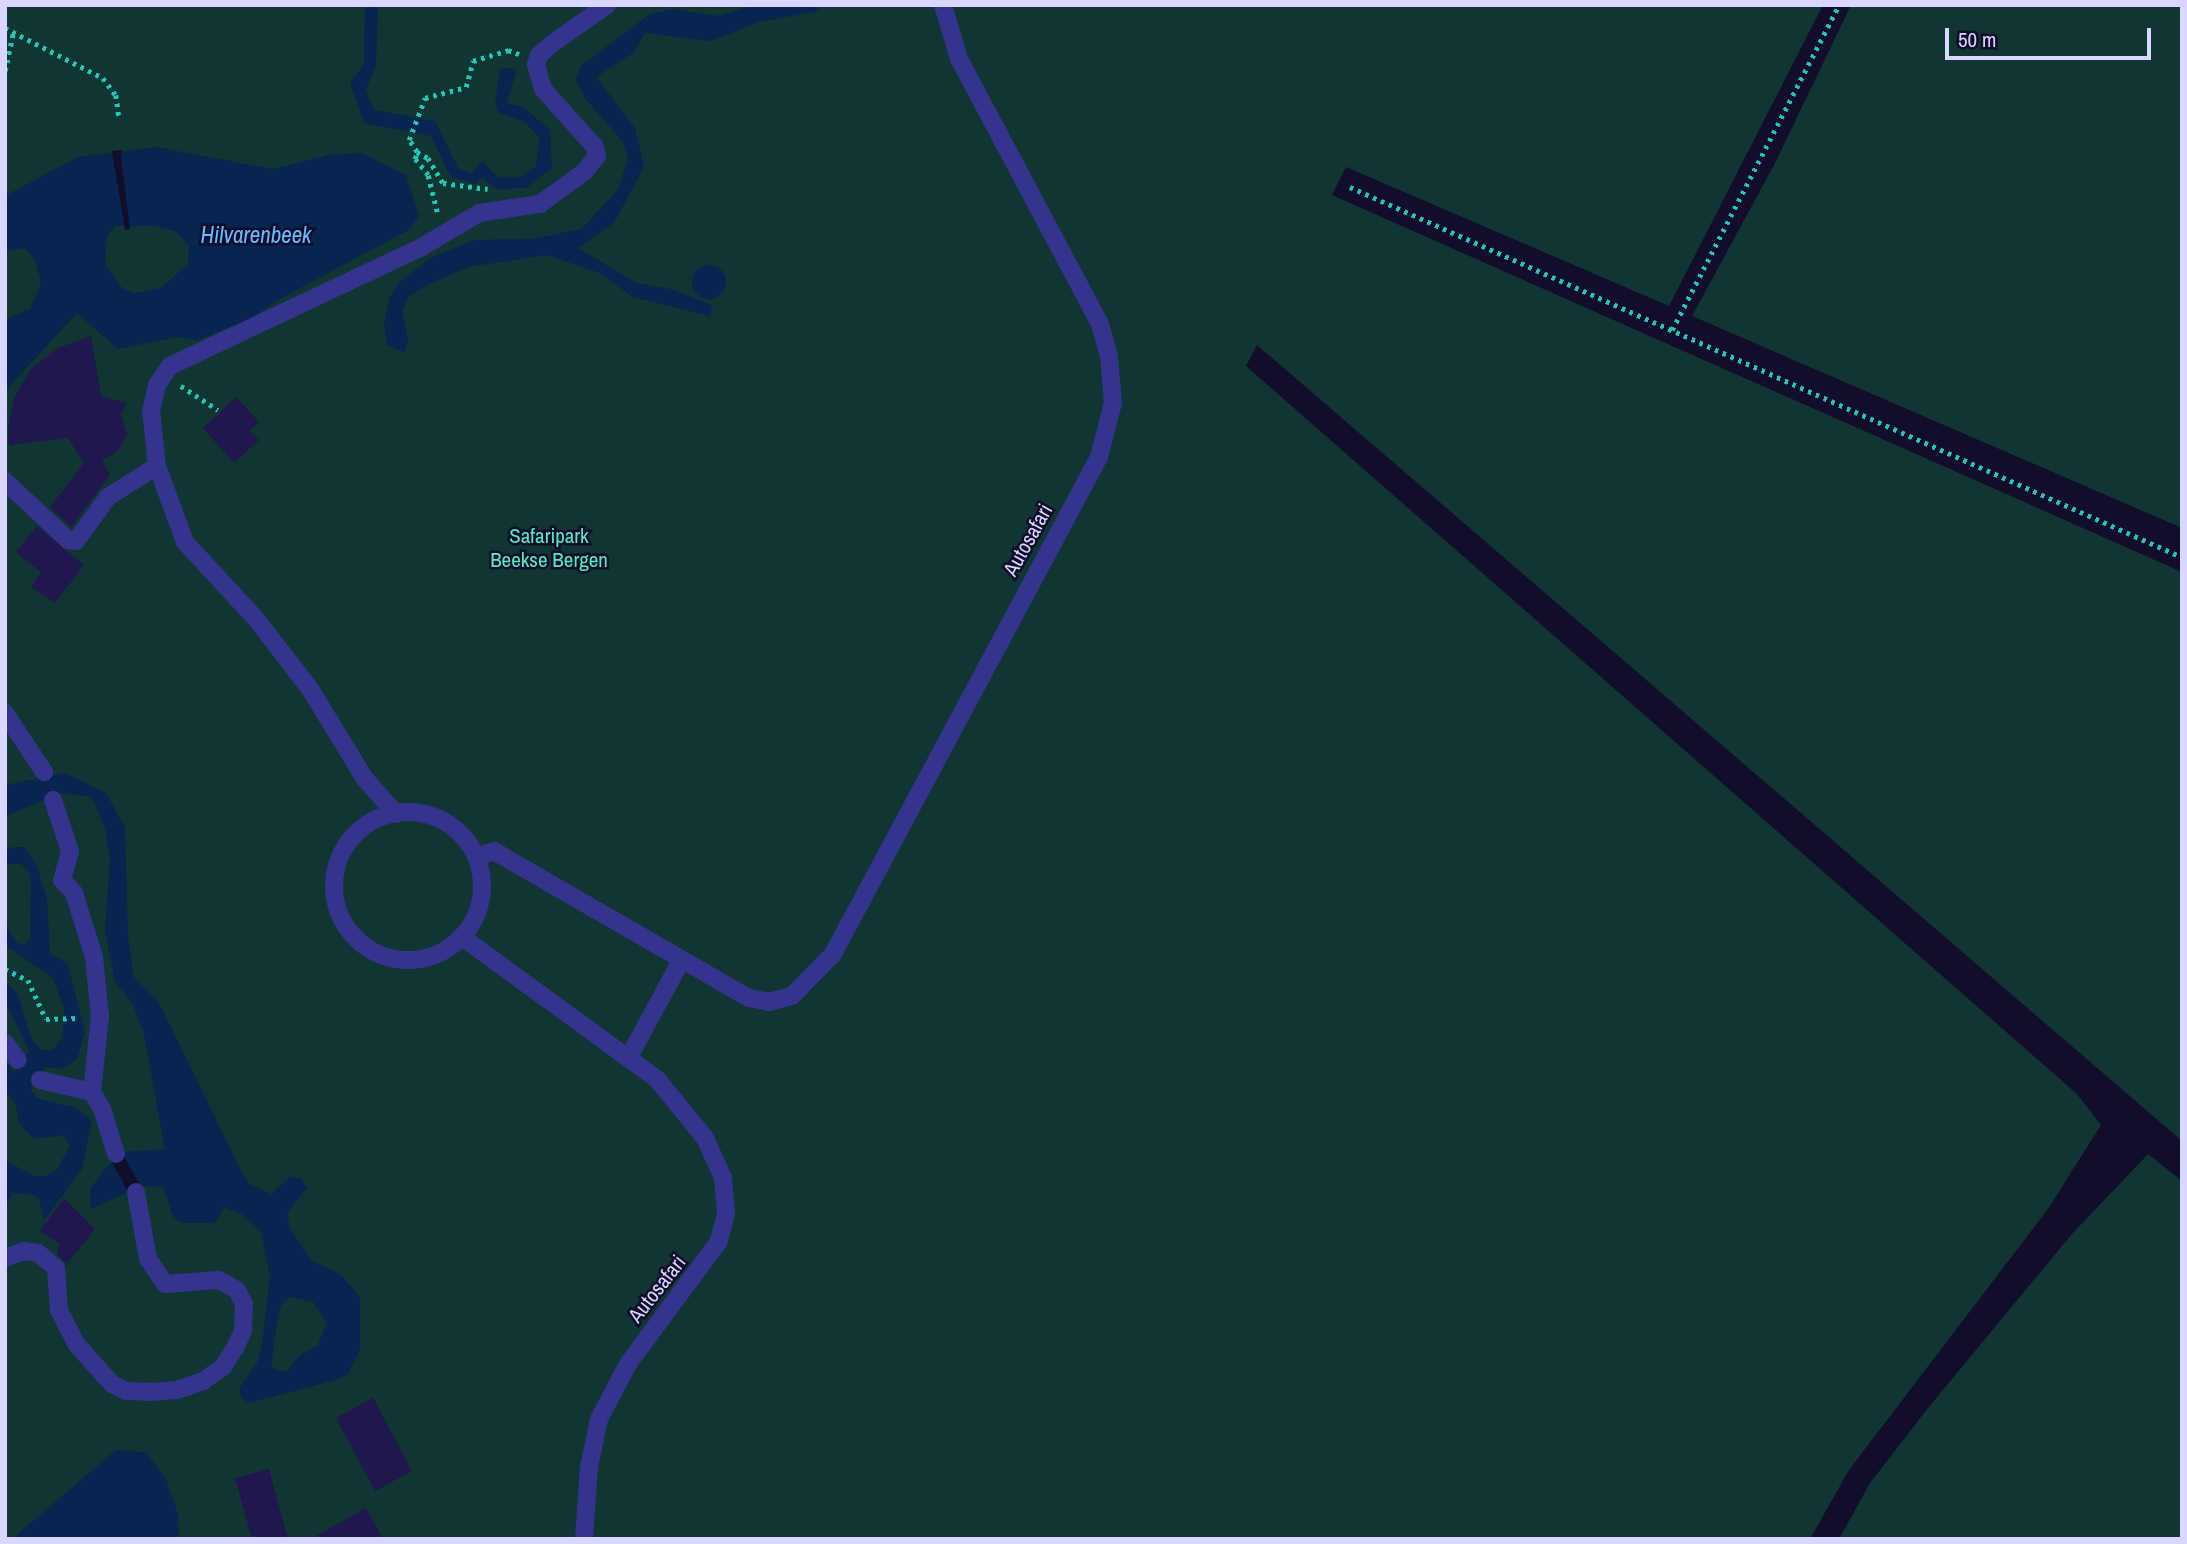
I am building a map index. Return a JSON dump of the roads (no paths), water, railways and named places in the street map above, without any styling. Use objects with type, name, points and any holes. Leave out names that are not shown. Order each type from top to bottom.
[{"type":"street","points":[[396,814],[365,779],[310,690],[256,618],[185,542],[157,466],[151,411],[162,372],[429,242],[479,213],[540,204],[594,163],[595,147],[543,89],[536,64],[539,55],[552,43],[607,5]]},
{"type":"street","name":"Autosafari","points":[[476,857],[494,851],[713,981],[750,998],[782,1000],[804,988],[833,954],[1099,457],[1110,423],[1113,382],[1100,324],[958,59],[943,5]]},
{"type":"street","points":[[5,481],[68,540],[76,541],[108,497],[157,466]]},
{"type":"street","points":[[5,713],[44,772]]},
{"type":"street","points":[[53,800],[70,851],[62,880],[74,893],[94,957],[100,1016],[92,1092],[116,1154]]},
{"type":"street","points":[[396,814],[440,820],[466,840],[476,857],[481,901],[462,937],[429,957],[395,959],[365,946],[343,921],[335,888],[341,856],[361,829],[396,814]]},
{"type":"street","name":"Autosafari","points":[[462,937],[657,1079],[714,1153],[723,1178],[726,1214],[707,1261],[607,1399],[593,1438],[584,1539]]},
{"type":"street","points":[[629,1057],[681,961]]},
{"type":"street","points":[[5,1043],[19,1060]]},
{"type":"street","points":[[40,1080],[92,1092]]},
{"type":"street","points":[[5,1258],[24,1251],[38,1253],[55,1268],[59,1310],[77,1345],[112,1384],[126,1391],[149,1392],[177,1390],[203,1381],[223,1367],[235,1348],[243,1331],[244,1304],[237,1290],[219,1280],[165,1284],[148,1259],[136,1192]]},
{"type":"water","points":[[365,5],[378,5],[376,64],[366,90],[374,110],[435,121],[458,168],[471,173],[482,161],[499,178],[522,177],[536,166],[540,138],[523,121],[498,113],[495,104],[500,68],[517,69],[507,103],[523,107],[550,130],[552,168],[526,188],[495,189],[482,177],[475,184],[451,177],[431,136],[364,123],[350,83],[364,64]]},
{"type":"water","points":[[754,5],[822,5],[815,12],[762,21],[711,41],[645,33],[633,53],[596,77],[635,128],[644,167],[614,223],[578,248],[636,283],[670,289],[712,305],[710,316],[633,297],[600,273],[547,255],[468,267],[433,282],[409,296],[402,312],[408,340],[405,353],[387,345],[384,323],[390,297],[399,283],[430,258],[474,240],[531,239],[582,229],[619,188],[628,158],[623,142],[584,97],[576,80],[581,66],[650,14],[672,9],[719,16]]},
{"type":"water","name":"Hilvarenbeek","points":[[155,147],[274,169],[329,155],[362,153],[406,175],[419,215],[410,229],[276,301],[250,319],[197,340],[177,337],[118,349],[77,313],[5,391],[5,320],[30,309],[41,283],[35,259],[25,248],[5,251],[5,196],[78,157]],"holes":[[[115,226],[154,226],[175,231],[189,245],[188,264],[161,288],[135,293],[122,288],[105,264],[107,236]]]},
{"type":"water","points":[[709,265],[721,270],[726,282],[721,294],[709,299],[697,294],[692,282],[697,270]]},
{"type":"water","points":[[65,773],[106,793],[125,828],[128,938],[134,977],[158,1001],[249,1184],[271,1194],[290,1177],[301,1178],[307,1188],[287,1213],[290,1229],[312,1261],[340,1274],[360,1297],[360,1350],[348,1374],[335,1380],[249,1403],[242,1399],[239,1389],[258,1361],[262,1344],[270,1277],[261,1232],[243,1215],[224,1207],[215,1223],[181,1223],[173,1216],[163,1187],[141,1186],[91,1209],[90,1190],[102,1172],[124,1152],[165,1149],[143,1030],[133,1005],[115,982],[105,930],[110,859],[105,829],[92,797],[60,793],[5,817],[5,785]],"holes":[[[290,1297],[313,1302],[327,1322],[318,1345],[300,1355],[287,1371],[279,1372],[271,1366],[281,1305]]]},
{"type":"water","points":[[13,847],[25,847],[36,864],[47,899],[50,954],[67,962],[85,1031],[77,1059],[61,1069],[46,1067],[30,1088],[37,1098],[77,1108],[92,1121],[82,1169],[44,1221],[39,1198],[34,1195],[12,1193],[5,1211],[5,1160],[34,1176],[45,1176],[57,1169],[70,1146],[64,1135],[34,1139],[19,1124],[16,1105],[5,1090],[5,1061],[14,1073],[29,1051],[5,1001],[5,982],[17,992],[32,1040],[42,1050],[53,1050],[63,1037],[64,1009],[53,978],[5,945],[5,923],[17,943],[24,945],[30,938],[31,882],[28,870],[21,864],[5,864],[5,851]]},
{"type":"water","points":[[116,1450],[146,1452],[166,1479],[178,1514],[179,1539],[12,1539]]},
{"type":"park label","name":"Safaripark Beekse Bergen","points":[[549,548]]}]
